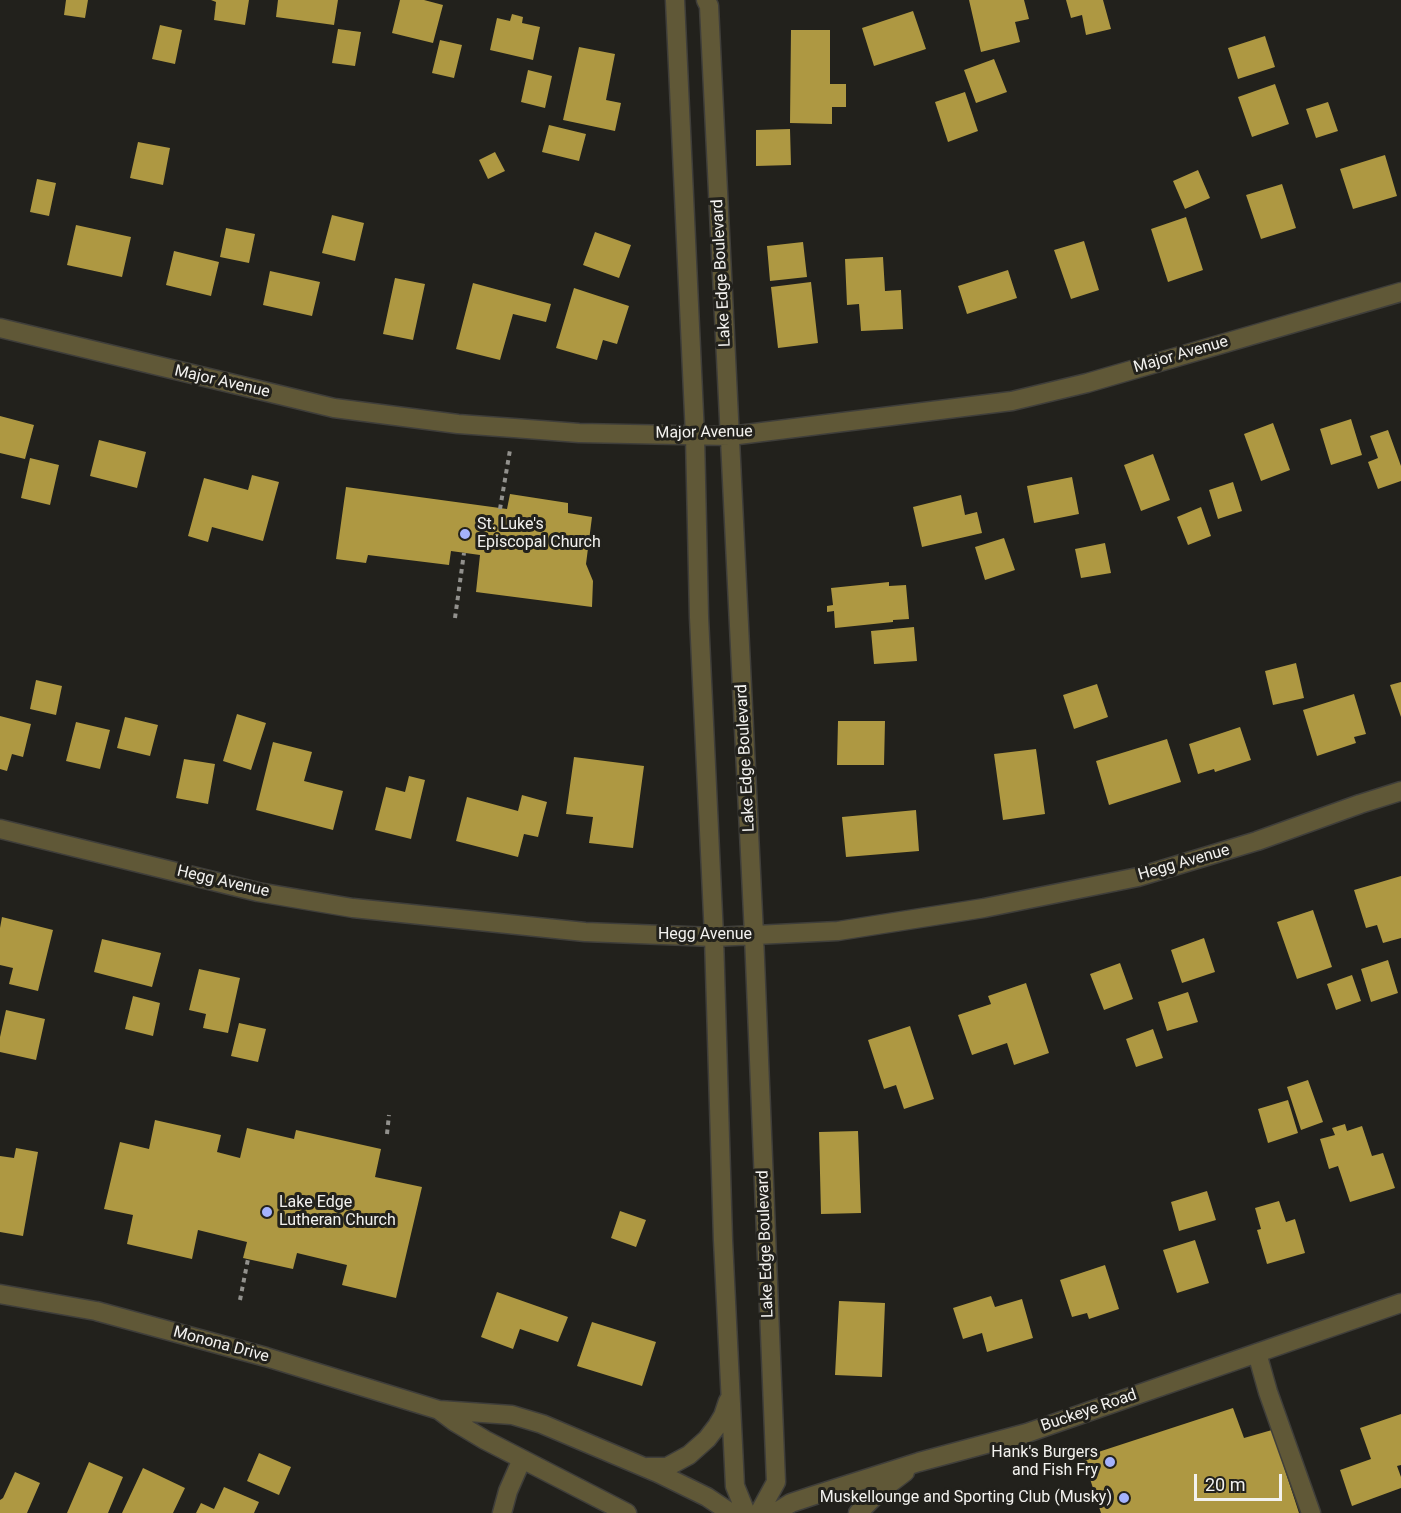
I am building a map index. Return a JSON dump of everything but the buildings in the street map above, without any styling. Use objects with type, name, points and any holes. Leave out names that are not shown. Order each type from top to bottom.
[{"type":"street","points":[[675,0],[695,436],[699,618],[735,1486],[746,1513]]},
{"type":"street","name":"Lake Edge Boulevard","points":[[706,0],[709,6],[754,935],[776,1482],[759,1513]]},
{"type":"street","name":"Major Avenue","points":[[0,328],[334,408],[458,424],[514,428],[730,436],[1012,401],[1087,383],[1401,292]]},
{"type":"street","name":"Hegg Avenue","points":[[0,829],[258,892],[353,908],[585,932],[714,937],[838,931],[984,908],[1138,877],[1257,841],[1401,791]]},
{"type":"street","name":"Monona Drive","points":[[0,1294],[96,1311],[266,1357],[439,1410],[512,1415],[542,1424],[645,1467],[707,1497],[731,1513]]},
{"type":"street","name":"Buckeye Road","points":[[775,1513],[791,1503],[919,1462],[1027,1433],[1401,1303]]},
{"type":"street","points":[[1257,1353],[1268,1392],[1311,1513]]},
{"type":"street","points":[[645,1467],[667,1467],[689,1455],[707,1439],[717,1426],[731,1393]]},
{"type":"street","name":"Monona Drive","points":[[439,1410],[455,1422],[522,1459],[627,1513]]},
{"type":"street","points":[[502,1513],[507,1491],[522,1459]]},
{"type":"street","points":[[858,1513],[880,1491],[919,1462]]},
{"type":"path","points":[[500,508],[514,428]]},
{"type":"path","points":[[455,618],[464,553]]},
{"type":"path","points":[[387,1134],[389,1115]]},
{"type":"path","points":[[240,1300],[248,1259]]},
{"type":"place","name":"St. Luke's Episcopal Church","points":[[465,534]]},
{"type":"place","name":"Lake Edge Lutheran Church","points":[[267,1212]]},
{"type":"place","name":"Hank's Burgers and Fish Fry","points":[[1110,1462]]},
{"type":"place","name":"Muskellounge and Sporting Club (Musky)","points":[[1124,1498]]}]
